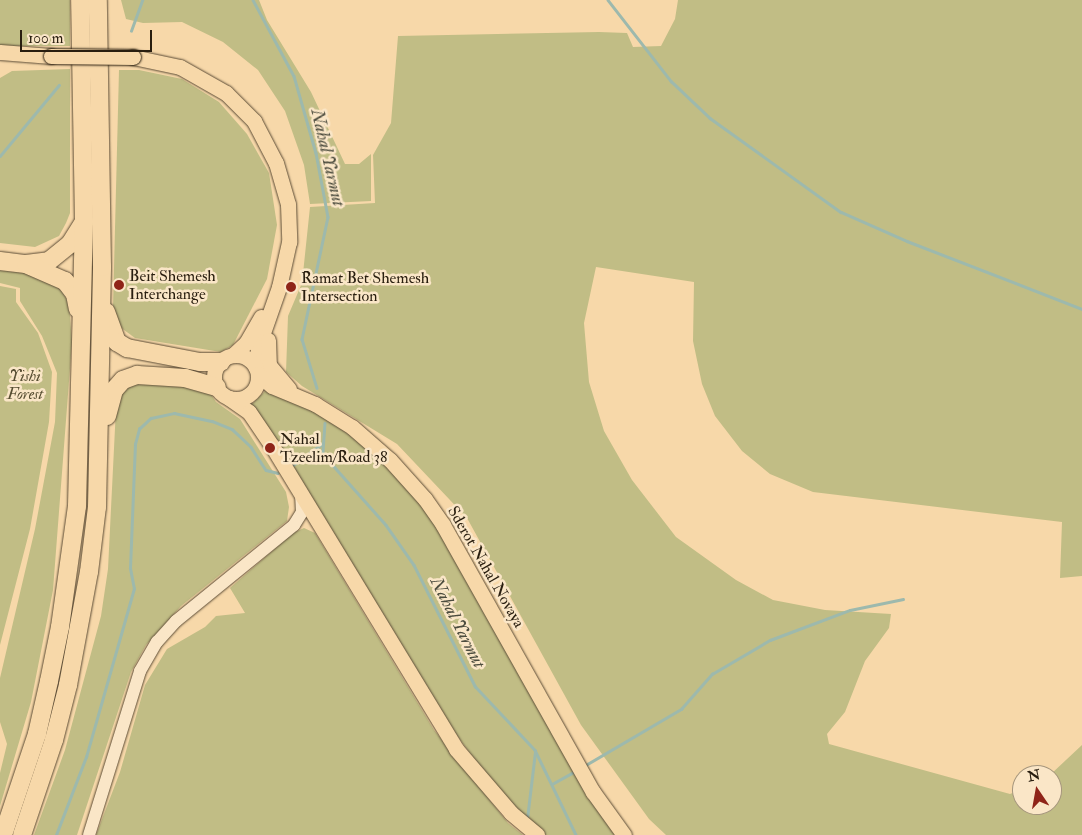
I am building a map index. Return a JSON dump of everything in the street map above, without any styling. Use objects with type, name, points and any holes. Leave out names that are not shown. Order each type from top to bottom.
[{"type":"highway","points":[[3,835],[37,734],[60,627],[77,506],[84,222],[80,0]]},
{"type":"highway","points":[[98,0],[102,267],[100,463]]},
{"type":"highway","points":[[26,264],[57,257],[70,244],[84,222]]},
{"type":"highway","points":[[0,261],[26,264],[55,275],[69,286],[75,294],[81,330]]},
{"type":"highway","points":[[102,267],[106,312],[117,342],[137,352],[200,362],[227,358]]},
{"type":"highway","points":[[22,835],[54,740],[80,630],[90,572],[100,463],[109,403],[114,390],[123,380],[137,375],[158,374],[223,392]]},
{"type":"main road","points":[[0,52],[29,56],[133,57],[164,62],[196,74],[226,93],[254,121],[276,163],[288,204],[290,228],[267,359],[276,378],[300,397]]},
{"type":"main road","points":[[0,64],[29,56]]},
{"type":"main road","points":[[283,270],[252,333],[227,358],[215,374],[223,392],[249,412],[301,493],[456,749],[505,806],[537,835]]},
{"type":"main road","points":[[223,392],[242,398],[251,394],[258,383],[258,347],[277,295]]},
{"type":"main road","points":[[227,358],[246,357],[257,371]]},
{"type":"main road","name":"Sderot Nahal Novaya","points":[[257,371],[272,386],[300,397],[360,434],[425,499],[448,533],[593,792],[624,835]]},
{"type":"street","points":[[89,835],[140,671],[157,642],[176,621],[294,525],[302,512],[301,493]]},
{"type":"street","points":[[294,525],[311,523],[323,529]]},
{"type":"green space","points":[[0,0],[70,0],[70,46],[0,46]]},
{"type":"green space","points":[[121,0],[259,0],[267,20],[311,92],[345,164],[359,164],[371,154],[371,201],[310,204],[304,165],[285,111],[258,70],[223,42],[182,22],[143,23],[126,19]]},
{"type":"green space","points":[[678,0],[1082,0],[1082,576],[1060,578],[1062,522],[813,492],[770,474],[742,451],[715,416],[702,384],[693,341],[694,282],[596,267],[584,323],[589,382],[604,431],[632,480],[676,537],[736,580],[773,600],[825,610],[891,614],[889,628],[865,661],[845,712],[827,734],[829,744],[1012,793],[1012,815],[1062,815],[1061,765],[1082,745],[1082,835],[666,835],[649,819],[581,725],[467,518],[397,444],[302,386],[286,372],[288,316],[302,283],[310,207],[375,203],[373,155],[391,123],[398,36],[627,33],[633,47],[661,46],[675,19]]},
{"type":"green space","points":[[70,69],[70,213],[66,223],[59,236],[35,247],[0,243],[0,78],[12,71]]},
{"type":"green space","points":[[119,70],[139,70],[182,79],[219,102],[247,134],[269,173],[277,225],[267,279],[233,345],[221,352],[135,338],[120,327],[113,308]]},
{"type":"green space","points":[[0,270],[41,275],[57,281],[69,304],[72,342],[53,590],[31,702],[0,806],[0,773],[7,744],[0,722],[0,678],[35,529],[55,422],[57,373],[42,336],[20,301],[20,288],[0,283]]},
{"type":"green space","name":"Yishi Forest","points":[[0,286],[16,289],[16,302],[38,333],[52,372],[49,422],[30,529],[0,645]]},
{"type":"green space","points":[[155,377],[210,393],[216,402],[240,419],[286,492],[289,507],[287,521],[181,606],[146,645],[131,672],[77,835],[34,835],[65,750],[101,616],[108,569],[116,408],[121,395],[133,380]]},
{"type":"green space","points":[[269,387],[353,431],[422,501],[618,835],[546,835],[511,803],[478,764],[442,715],[249,407]]},
{"type":"green space","points":[[304,528],[315,533],[434,730],[508,823],[523,835],[96,835],[120,772],[145,685],[167,649],[205,627],[216,616],[245,613],[230,588],[293,533]]},
{"type":"waterway","points":[[131,31],[142,0]]},
{"type":"waterway","name":"Nahal Yarmut","points":[[253,0],[294,76],[316,153],[328,217],[302,339],[317,388]]},
{"type":"waterway","points":[[608,0],[671,81],[710,118],[841,212],[907,241],[1082,309]]},
{"type":"waterway","points":[[0,156],[59,85]]},
{"type":"waterway","points":[[56,835],[86,757],[134,589],[130,568],[135,444],[139,429],[151,418],[174,413],[212,421],[232,429],[251,447],[266,470],[278,473]]},
{"type":"waterway","name":"Nahal Yarmut","points":[[325,423],[323,454],[386,525],[414,565],[475,686],[535,750],[576,835]]},
{"type":"waterway","points":[[293,465],[322,444]]},
{"type":"waterway","points":[[584,766],[681,709],[712,674],[770,640],[850,610],[903,599]]},
{"type":"waterway","points":[[527,819],[535,752]]},
{"type":"waterway","points":[[552,784],[575,771]]},
{"type":"place","name":"Beit Shemesh Interchange","points":[[119,285]]},
{"type":"place","name":"Ramat Bet Shemesh Intersection","points":[[291,287]]},
{"type":"place","name":"Nahal Tzeelim/Road 38","points":[[270,448]]}]
